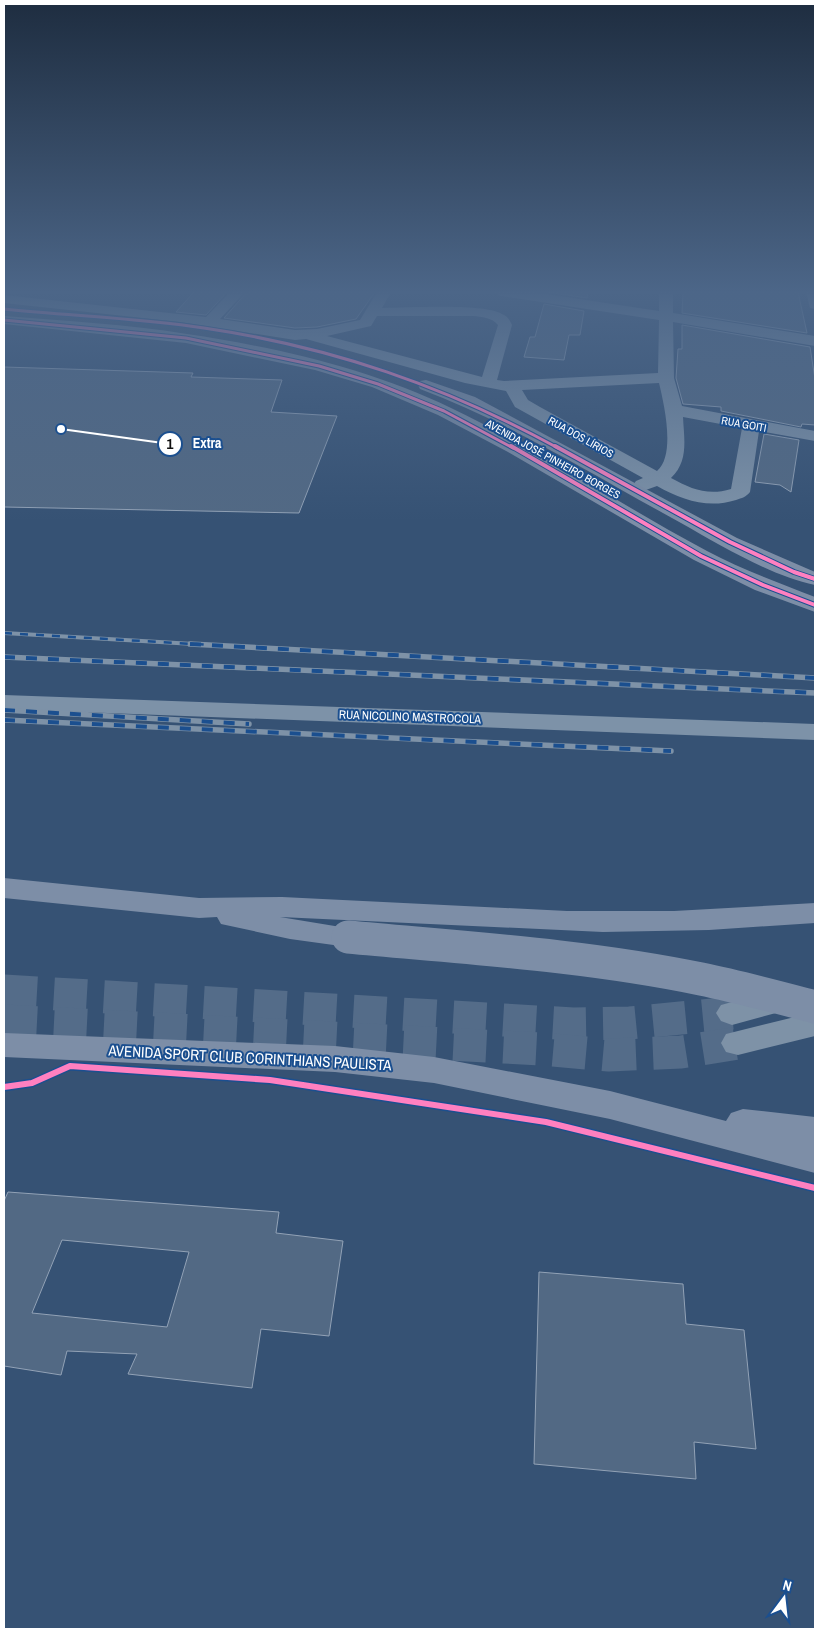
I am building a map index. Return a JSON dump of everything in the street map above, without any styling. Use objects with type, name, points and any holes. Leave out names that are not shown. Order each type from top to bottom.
[{"type":"highway","points":[[815,992],[735,1028],[815,1024]]},
{"type":"main road","name":"AVENIDA JOSÉ PINHEIRO BORGES","points":[[325,368],[378,384],[444,411],[514,448],[701,556],[763,585],[815,605]]},
{"type":"main road","name":"AVENIDA JOSÉ PINHEIRO BORGES","points":[[381,368],[470,401],[730,542],[794,572],[815,579]]},
{"type":"main road","points":[[4,888],[199,908],[247,922],[290,930],[597,961],[708,979],[767,992],[815,1007]]},
{"type":"main road","points":[[199,908],[227,905],[284,906],[534,920],[636,921],[754,918],[815,913]]},
{"type":"main road","name":"AVENIDA SPORT CLUB CORINTHIANS PAULISTA","points":[[4,1045],[335,1059],[434,1070],[610,1105],[815,1158]]},
{"type":"main road","points":[[610,1105],[815,1131]]},
{"type":"street","points":[[438,368],[490,379],[493,368]]},
{"type":"street","points":[[632,489],[659,480],[672,469],[674,461],[674,412],[666,378],[666,368]]},
{"type":"street","name":"RUA DOS LÍRIOS","points":[[490,379],[514,376],[520,382],[517,387],[521,403],[659,480],[682,492],[698,497],[725,497],[740,492],[751,425]]},
{"type":"street","points":[[517,387],[666,378]]},
{"type":"street","name":"RUA GOITI","points":[[674,412],[815,436]]},
{"type":"street","name":"RUA NICOLINO MASTROCOLA","points":[[4,702],[815,732]]},
{"type":"building","points":[[4,368],[193,373],[191,377],[282,380],[271,412],[337,416],[299,513],[4,507]]},
{"type":"building","points":[[677,368],[813,368],[815,425],[802,424],[801,427],[721,411],[721,407],[683,404],[676,378]]},
{"type":"building","points":[[764,434],[799,440],[791,492],[780,485],[755,482]]},
{"type":"building","points":[[8,1192],[279,1212],[276,1233],[343,1241],[329,1336],[261,1329],[252,1388],[128,1374],[137,1354],[67,1351],[61,1375],[4,1366],[4,1201]],"holes":[[[62,1240],[189,1252],[167,1327],[32,1313]]]},
{"type":"building","points":[[539,1272],[683,1284],[686,1324],[744,1330],[756,1449],[694,1442],[696,1479],[534,1464]]},
{"type":"tunnel","points":[[4,991],[573,1024],[630,1023],[732,1013]]},
{"type":"tunnel","points":[[4,1021],[542,1049],[609,1055],[681,1052],[738,1043]]},
{"type":"railway","points":[[4,633],[211,645]]},
{"type":"railway","points":[[190,644],[815,678]]},
{"type":"railway","points":[[4,657],[815,693]]},
{"type":"railway","points":[[4,710],[249,724]]},
{"type":"railway","points":[[4,720],[671,751]]},
{"type":"cycle path","points":[[326,368],[378,384],[444,411],[514,448],[701,556],[763,585],[815,605]]},
{"type":"cycle path","points":[[379,368],[434,388],[507,420],[730,542],[794,572],[815,579]]},
{"type":"cycle path","points":[[4,1087],[32,1083],[70,1066],[270,1080],[546,1122],[815,1188]]},
{"type":"place","name":"Extra","points":[[61,429]]}]
